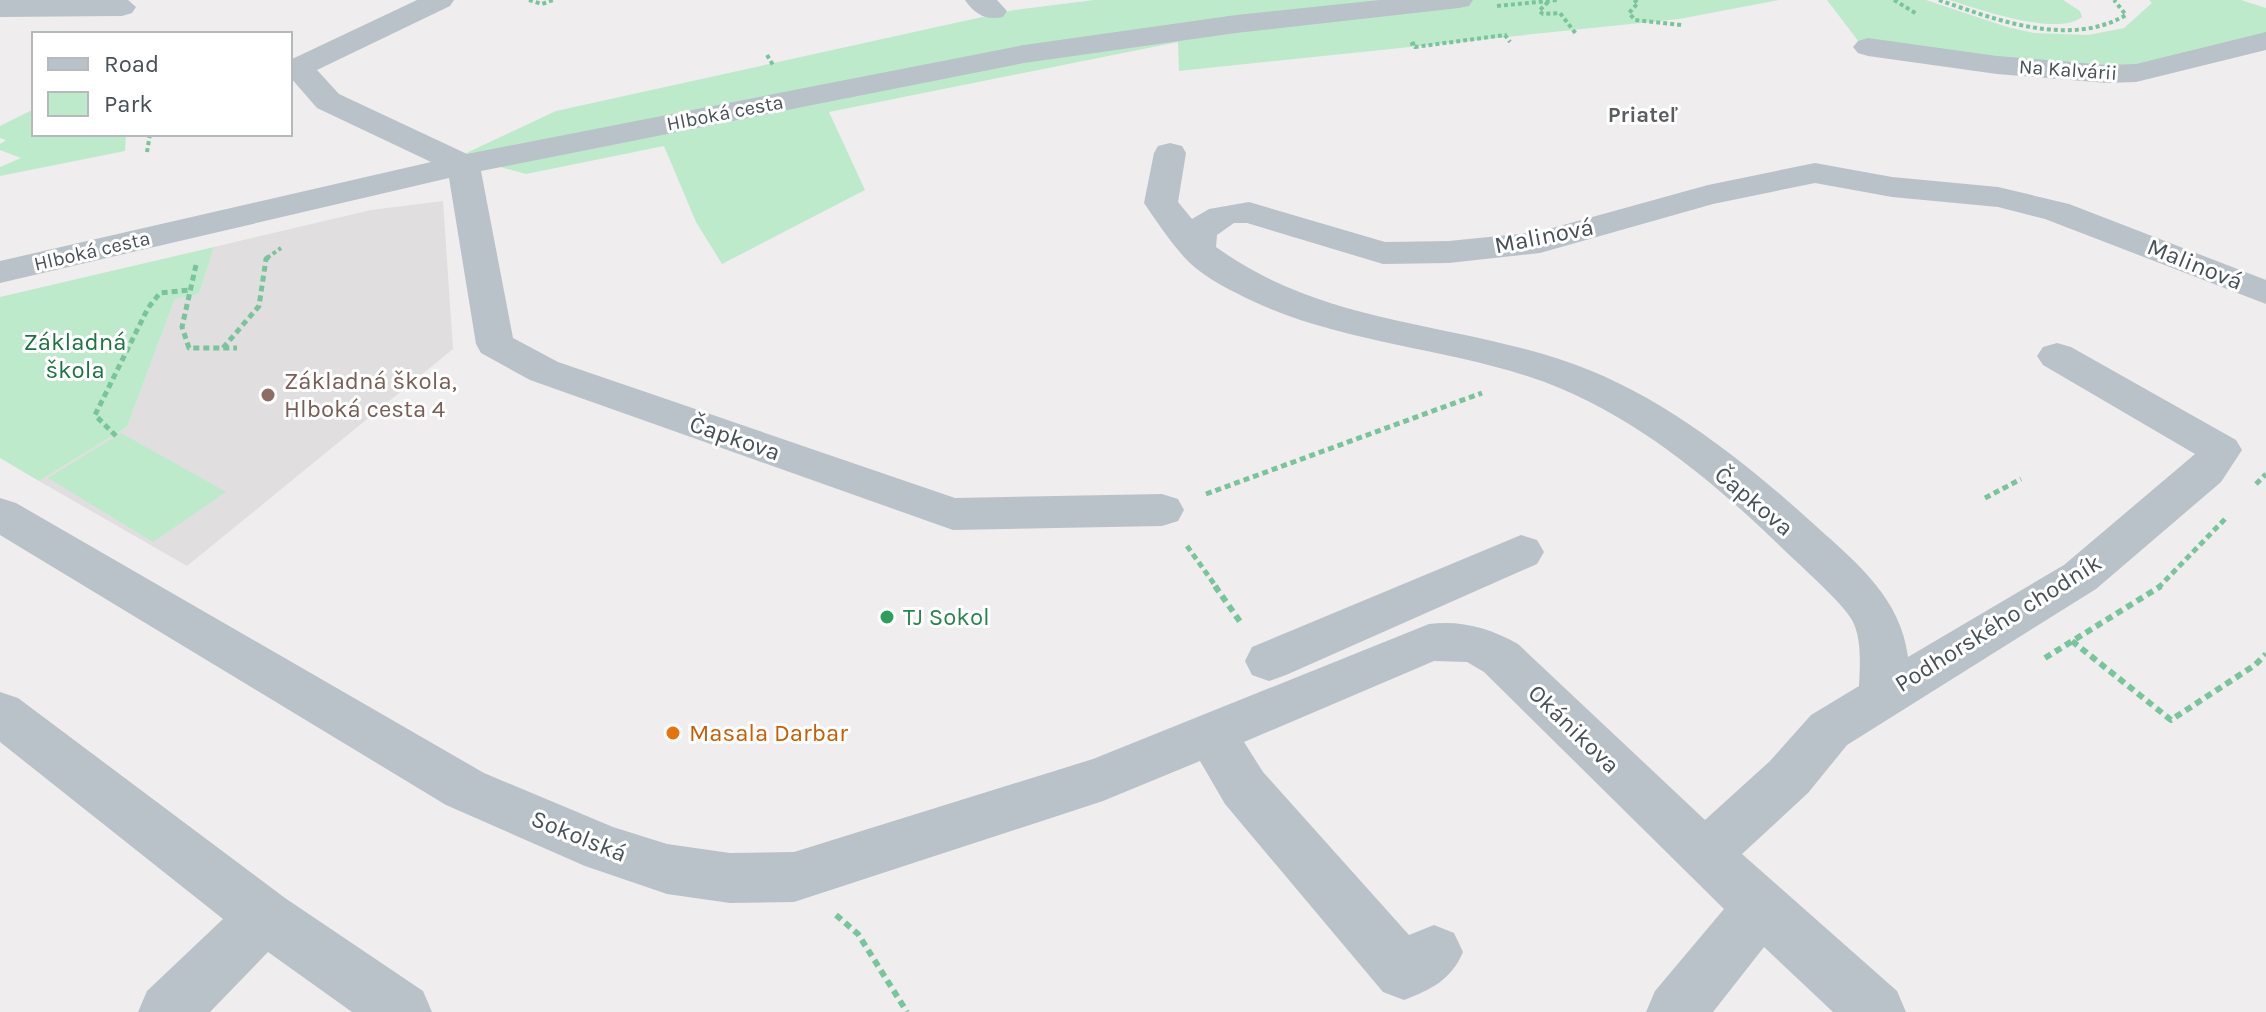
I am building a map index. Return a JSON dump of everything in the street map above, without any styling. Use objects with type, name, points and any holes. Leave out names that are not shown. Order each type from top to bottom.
[{"type":"street","points":[[440,0],[298,68],[328,101],[463,165]]},
{"type":"street","name":"Hlboká cesta","points":[[0,272],[463,165],[1024,54],[1236,24],[1459,0]]},
{"type":"street","points":[[0,8],[122,7]]},
{"type":"street","name":"Na Kalvárii","points":[[1868,47],[1997,65],[2107,74],[2136,73],[2266,41]]},
{"type":"street","points":[[1170,153],[1161,203],[1198,251]]},
{"type":"street","name":"Čapkova","points":[[463,165],[495,344],[544,371],[953,514],[1162,510]]},
{"type":"street","name":"Malinová","points":[[1198,251],[1199,232],[1210,220],[1227,212],[1249,212],[1383,253],[1449,252],[1540,242],[1708,195],[1815,173],[1892,187],[1998,197],[2057,211],[2266,293]]},
{"type":"street","name":"Čapkova","points":[[1198,251],[1242,282],[1286,301],[1356,323],[1546,369],[1608,393],[1665,430],[1757,499],[1827,564],[1874,615],[1885,654],[1884,695]]},
{"type":"street","name":"Podhorského chodník","points":[[1704,855],[1789,777],[1829,730],[2080,577],[2206,471],[2221,450],[2057,356]]},
{"type":"street","name":"Sokolská","points":[[0,514],[465,789],[604,849],[667,869],[730,878],[794,877],[1103,778],[1211,734]]},
{"type":"street","points":[[1269,661],[1521,552]]},
{"type":"street","points":[[1433,591],[1467,641]]},
{"type":"street","points":[[1434,952],[1404,972],[1244,788],[1211,734],[1429,643],[1467,641]]},
{"type":"street","name":"Okánikova","points":[[1467,641],[1501,658],[1704,855],[1876,1012]]},
{"type":"street","points":[[0,713],[265,917],[402,1012]]},
{"type":"street","points":[[1676,1012],[1762,906]]},
{"type":"street","points":[[168,1012],[265,917]]},
{"type":"path","points":[[529,0],[542,4],[553,0]]},
{"type":"path","points":[[1634,0],[1638,3],[1629,13],[1635,20],[1682,25]]},
{"type":"path","points":[[1939,0],[2019,25],[2076,30],[2119,21],[2126,15],[2114,0]]},
{"type":"path","points":[[1549,1],[1539,11],[1543,14],[1560,13],[1576,34]]},
{"type":"path","points":[[147,152],[150,136]]},
{"type":"path","points":[[223,348],[259,306],[266,259],[290,242]]},
{"type":"path","points":[[197,264],[182,327],[189,348],[237,348]]},
{"type":"path","points":[[116,436],[95,415],[148,308],[160,293],[189,290]]},
{"type":"path","points":[[1162,510],[1474,396]]},
{"type":"path","points":[[1985,498],[2021,479]]},
{"type":"path","points":[[1203,570],[1269,661]]},
{"type":"path","points":[[2072,641],[2171,720],[2255,665],[2266,654]]},
{"type":"path","points":[[794,877],[858,934],[907,1012]]},
{"type":"shaded area","name":"Základná škola, Hlboká cesta 4","points":[[443,201],[453,349],[187,566],[39,481],[127,427],[175,299],[199,294],[214,247],[371,210]]},
{"type":"green space","points":[[1094,0],[1779,0],[1679,19],[1179,71],[1178,42],[829,112],[865,190],[722,264],[696,222],[664,146],[526,174],[460,156],[556,111],[1014,10]]},
{"type":"green space","points":[[1827,0],[1926,0],[2034,33],[2088,35],[2124,28],[2152,3],[2149,0],[2241,0],[2266,8],[2266,37],[2105,71],[1859,42]]},
{"type":"green space","points":[[1949,0],[2063,0],[2080,11],[2082,17],[2055,24],[2037,23]]},
{"type":"green space","points":[[32,110],[32,136],[126,136],[125,151],[0,176],[0,167],[21,158],[0,150],[0,144],[6,140],[0,138],[0,126]]},
{"type":"green space","name":"Základná škola","points":[[214,247],[199,294],[175,299],[127,427],[39,481],[0,458],[0,297]]},
{"type":"green space","points":[[121,433],[226,492],[153,542],[48,478]]},
{"type":"place","name":"Základná škola, Hlboká cesta 4","points":[[268,395]]},
{"type":"place","name":"TJ Sokol","points":[[887,617]]},
{"type":"place","name":"Masala Darbar","points":[[673,733]]},
{"type":"district","name":"Priateľ","points":[[1642,115]]}]
